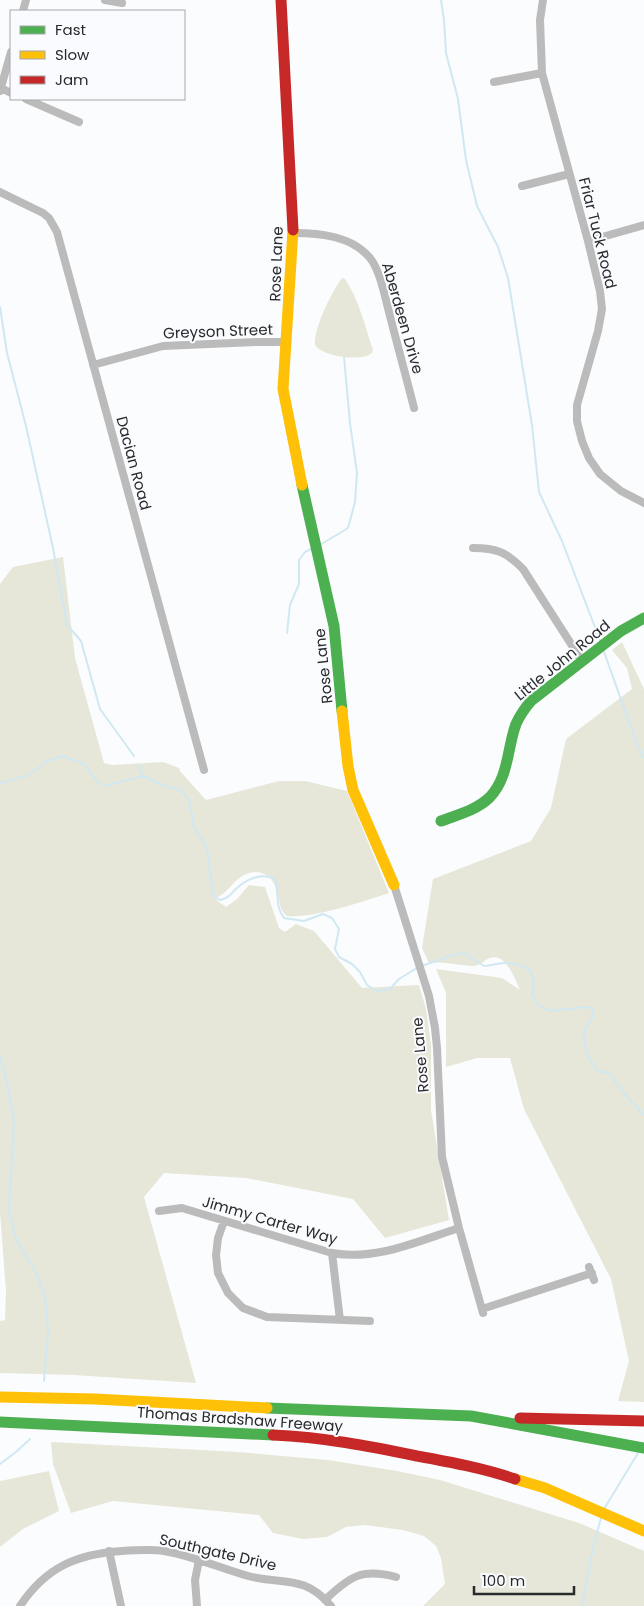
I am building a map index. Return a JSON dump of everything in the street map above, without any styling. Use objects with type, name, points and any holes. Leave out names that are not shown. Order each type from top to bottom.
[{"type":"main road","name":"Rose Lane","points":[[281,0],[293,233],[283,389],[334,626],[348,766],[353,790],[394,885]]},
{"type":"main road","name":"Little John Road","points":[[441,821],[480,804],[493,794],[502,778],[515,725],[522,711],[531,701],[621,631],[644,618]]},
{"type":"main road","name":"Thomas Bradshaw Freeway","points":[[0,1397],[96,1399],[408,1415],[471,1416],[644,1448]]},
{"type":"main road","points":[[471,1416],[644,1421]]},
{"type":"main road","name":"Thomas Bradshaw Freeway","points":[[0,1422],[304,1436],[366,1445],[488,1470],[546,1488],[644,1531]]},
{"type":"main road","points":[[546,1488],[644,1522]]},
{"type":"street","points":[[105,0],[122,3]]},
{"type":"street","name":"Friar Tuck Road","points":[[543,0],[540,20],[542,73],[588,240],[600,291],[602,309],[598,331],[577,405],[577,421],[589,458],[600,474],[621,491],[644,502]]},
{"type":"street","points":[[0,90],[10,55]]},
{"type":"street","points":[[494,82],[542,73]]},
{"type":"street","points":[[28,100],[79,122]]},
{"type":"street","points":[[522,186],[569,174]]},
{"type":"street","name":"Dacian Road","points":[[0,192],[43,213],[53,224],[204,770]]},
{"type":"street","points":[[588,240],[644,226]]},
{"type":"street","name":"Aberdeen Drive","points":[[293,233],[314,233],[337,238],[357,247],[371,259],[384,291],[414,408]]},
{"type":"street","name":"Greyson Street","points":[[93,365],[163,346],[286,342]]},
{"type":"street","points":[[473,548],[492,548],[510,556],[523,569],[582,661]]},
{"type":"street","name":"Rose Lane","points":[[394,885],[424,978],[435,1028],[442,1157],[459,1228],[483,1311],[592,1273]]},
{"type":"street","name":"Jimmy Carter Way","points":[[160,1211],[182,1208],[332,1253],[345,1255],[375,1254],[459,1228]]},
{"type":"street","points":[[224,1221],[218,1238],[216,1255],[218,1273],[222,1284],[234,1300],[243,1308],[267,1317],[370,1321]]},
{"type":"street","points":[[332,1253],[340,1320]]},
{"type":"street","name":"Southgate Drive","points":[[20,1606],[40,1582],[58,1568],[82,1556],[109,1551],[144,1550],[164,1551],[248,1576],[300,1584],[317,1592],[328,1603]]},
{"type":"street","points":[[109,1551],[121,1606]]},
{"type":"street","points":[[197,1606],[195,1580],[199,1560]]},
{"type":"street","points":[[328,1603],[340,1585],[356,1575],[374,1573],[396,1577]]},
{"type":"shaded area","points":[[342,278],[345,279],[358,304],[373,350],[367,356],[343,357],[326,353],[315,345],[317,330],[324,311]]},
{"type":"shaded area","points":[[63,557],[75,658],[104,763],[112,765],[163,762],[179,768],[206,800],[279,781],[305,781],[347,791],[389,893],[325,912],[311,915],[287,916],[281,908],[277,891],[272,881],[265,874],[255,872],[240,877],[218,897],[213,895],[226,907],[237,899],[249,885],[265,887],[279,928],[285,932],[296,924],[314,931],[362,988],[419,985],[426,1009],[431,1045],[431,1110],[449,1220],[385,1238],[353,1199],[246,1178],[164,1173],[144,1197],[196,1383],[74,1375],[0,1373],[0,1321],[5,1320],[6,1291],[0,1212],[0,584],[13,567]]},
{"type":"shaded area","points":[[622,642],[644,689],[644,1402],[618,1401],[629,1361],[611,1279],[524,1109],[510,1058],[477,1058],[446,1067],[446,993],[436,969],[502,978],[520,990],[513,974],[501,959],[496,957],[475,966],[440,962],[429,963],[422,948],[433,879],[531,841],[551,808],[566,739],[632,689],[627,668],[612,650]]},
{"type":"shaded area","points":[[51,1442],[238,1452],[328,1460],[440,1480],[579,1523],[644,1551],[644,1606],[423,1606],[445,1584],[441,1558],[436,1546],[424,1536],[403,1530],[365,1525],[346,1527],[327,1537],[303,1539],[273,1533],[259,1515],[113,1501],[71,1513],[53,1464]]},
{"type":"shaded area","points":[[49,1471],[59,1511],[23,1529],[0,1547],[0,1481]]},
{"type":"waterway","points":[[441,0],[446,53],[458,99],[466,160],[477,206],[498,247],[508,278],[532,425],[539,492],[562,541],[601,643]]},
{"type":"waterway","points":[[0,307],[7,353],[26,426],[53,548],[67,625],[81,641],[100,709],[134,756]]},
{"type":"waterway","points":[[320,545],[348,528],[355,502],[357,473],[344,357]]},
{"type":"waterway","points":[[287,633],[290,605],[299,584],[299,560],[305,552],[311,549]]},
{"type":"waterway","points":[[603,649],[638,747],[644,758]]},
{"type":"waterway","points":[[0,783],[27,776],[47,761],[63,756],[84,764],[98,782],[105,786],[143,776],[165,786],[180,790],[189,799],[194,827],[207,848],[213,895],[220,900],[228,897],[238,887],[251,879],[265,876],[270,877],[275,879],[279,909],[284,918],[304,921],[323,914],[332,918],[339,929],[335,949],[339,957],[352,964],[360,972],[367,985],[377,991],[390,989],[399,979],[417,968]]},
{"type":"waterway","points":[[138,765],[143,776]]},
{"type":"waterway","points":[[422,966],[464,953],[484,966],[503,963],[517,964],[530,970],[534,981],[532,995],[539,1006],[550,1011],[592,1008],[592,1018],[586,1027],[584,1037],[589,1058],[598,1072],[608,1072],[644,1115]]},
{"type":"waterway","points":[[0,1056],[14,1122],[9,1210],[16,1239],[36,1273],[46,1304],[48,1333],[44,1381]]},
{"type":"waterway","points":[[0,1464],[30,1439]]},
{"type":"waterway","points":[[604,1509],[638,1453]]},
{"type":"waterway","points":[[582,1606],[601,1518]]},
{"type":"traffic: fast","points":[[302,485],[334,626],[342,711]]},
{"type":"traffic: fast","points":[[441,821],[467,812],[490,797],[501,781],[516,724],[531,701],[621,631],[644,618]]},
{"type":"traffic: fast","points":[[267,1408],[471,1416],[644,1448]]},
{"type":"traffic: fast","points":[[0,1422],[273,1435]]},
{"type":"traffic: slow","points":[[293,230],[283,389],[302,485]]},
{"type":"traffic: slow","points":[[342,711],[348,766],[353,790],[394,885]]},
{"type":"traffic: slow","points":[[0,1397],[95,1399],[267,1408]]},
{"type":"traffic: slow","points":[[515,1479],[545,1488],[644,1531]]},
{"type":"traffic: jam","points":[[281,0],[293,230]]},
{"type":"traffic: jam","points":[[520,1418],[644,1421]]},
{"type":"traffic: jam","points":[[273,1435],[363,1445],[466,1466],[515,1479]]}]
